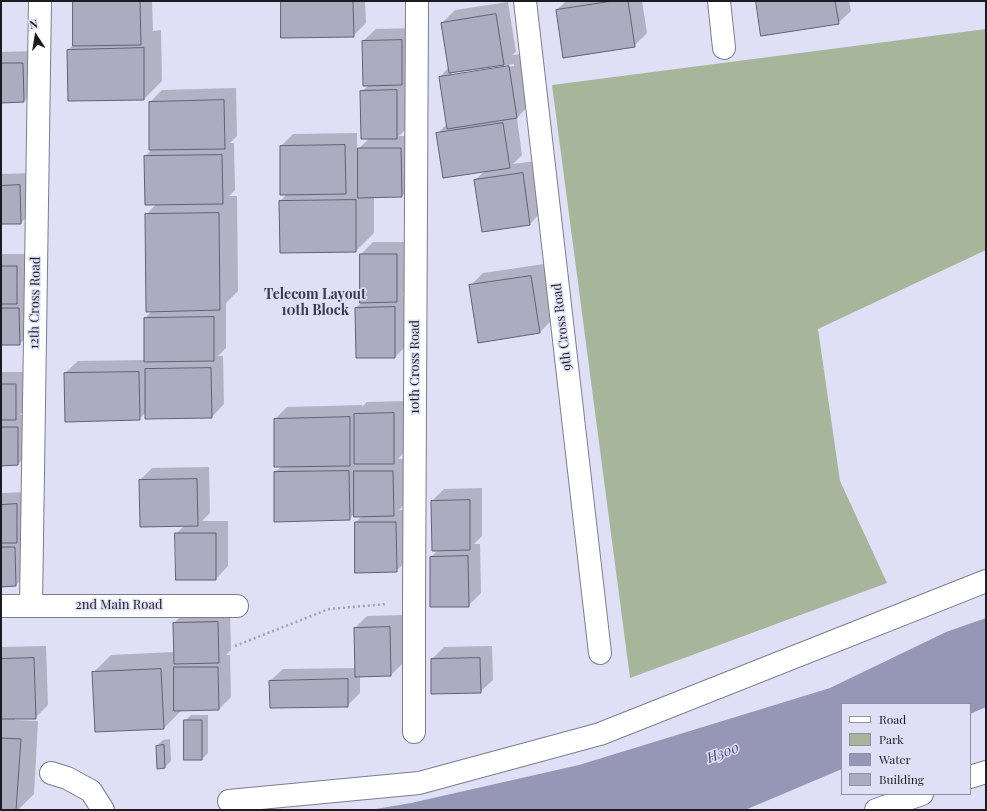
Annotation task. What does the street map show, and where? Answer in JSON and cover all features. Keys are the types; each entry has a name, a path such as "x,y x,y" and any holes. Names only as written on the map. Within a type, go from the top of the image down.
{"street":[{"name":"12th Cross Road","path":"31,605 40,1"},
{"name":"10th Cross Road","path":"414,732 418,1"},
{"name":"9th Cross Road","path":"525,1 600,653"},
{"path":"719,1 724,48"},
{"path":"229,801 418,783 600,734 986,581"},
{"name":"2nd Main Road","path":"1,606 236,606"},
{"path":"971,777 986,772"},
{"path":"51,773 67,778 91,791 103,810"},
{"path":"876,810 919,795"}],"path":[{"path":"235,646 328,609 414,602"}],"green space":[{"path":"986,29 986,250 818,329 840,481 887,583 630,678 552,85"}],"water":[{"name":"H300","path":"986,618 986,707 971,714 971,703 841,703 841,769 745,810 370,810 411,803 579,765 830,688 946,632"}],"building":[{"path":"73,1 140,1 141,45 73,46"},
{"path":"281,1 353,1 354,37 281,38"},
{"path":"613,1 628,1 635,47 563,58 556,10"},
{"path":"756,1 835,1 839,24 761,36"},
{"path":"496,14 504,65 449,73 441,23"},
{"path":"402,40 402,85 363,86 362,41"},
{"path":"144,48 144,100 68,101 67,50"},
{"path":"1,63 23,63 24,102 1,103"},
{"path":"509,66 517,118 447,129 439,77"},
{"path":"397,90 397,139 361,139 360,91"},
{"path":"224,100 225,149 149,150 149,102"},
{"path":"503,123 510,168 443,178 436,133"},
{"path":"345,145 346,194 280,195 280,146"},
{"path":"358,148 401,148 402,197 358,198"},
{"path":"222,155 223,204 145,205 144,156"},
{"path":"523,173 530,225 482,232 474,180"},
{"path":"20,185 21,224 1,224 1,186"},
{"path":"356,200 356,252 280,253 279,201"},
{"path":"219,213 220,310 146,312 145,214"},
{"path":"360,254 397,254 397,302 360,303"},
{"path":"1,266 17,266 17,304 1,304"},
{"path":"531,276 540,333 478,343 469,285"},
{"path":"395,307 395,358 356,358 355,308"},
{"path":"1,308 19,308 20,345 1,345"},
{"path":"214,317 214,361 144,362 144,318"},
{"path":"211,368 212,418 145,419 145,369"},
{"path":"139,372 140,420 65,422 64,373"},
{"path":"1,384 16,384 16,420 1,420"},
{"path":"394,413 394,464 354,464 354,414"},
{"path":"350,417 350,466 274,467 274,419"},
{"path":"1,427 18,427 18,465 1,466"},
{"path":"349,471 350,520 274,522 274,472"},
{"path":"354,471 393,471 394,516 354,517"},
{"path":"197,479 198,526 140,527 139,480"},
{"path":"470,500 470,550 432,551 431,501"},
{"path":"17,504 17,543 1,543 1,505"},
{"path":"355,522 396,522 397,572 355,573"},
{"path":"175,533 216,533 216,580 176,580"},
{"path":"1,547 15,547 16,586 1,587"},
{"path":"468,556 469,607 430,607 430,557"},
{"path":"218,622 219,663 174,664 173,623"},
{"path":"390,627 391,676 355,677 354,628"},
{"path":"34,658 36,719 1,719 1,659"},
{"path":"480,658 481,693 431,694 431,659"},
{"path":"174,667 218,667 219,710 174,711"},
{"path":"161,669 164,729 95,732 92,672"},
{"path":"348,679 348,707 270,708 269,681"},
{"path":"184,720 202,720 202,760 184,760"},
{"path":"1,738 21,739 16,810 1,810"},
{"path":"164,745 165,768 157,769 156,746"}],"district":[{"name":"Telecom Layout 10th Block","path":"315,304"}]}
